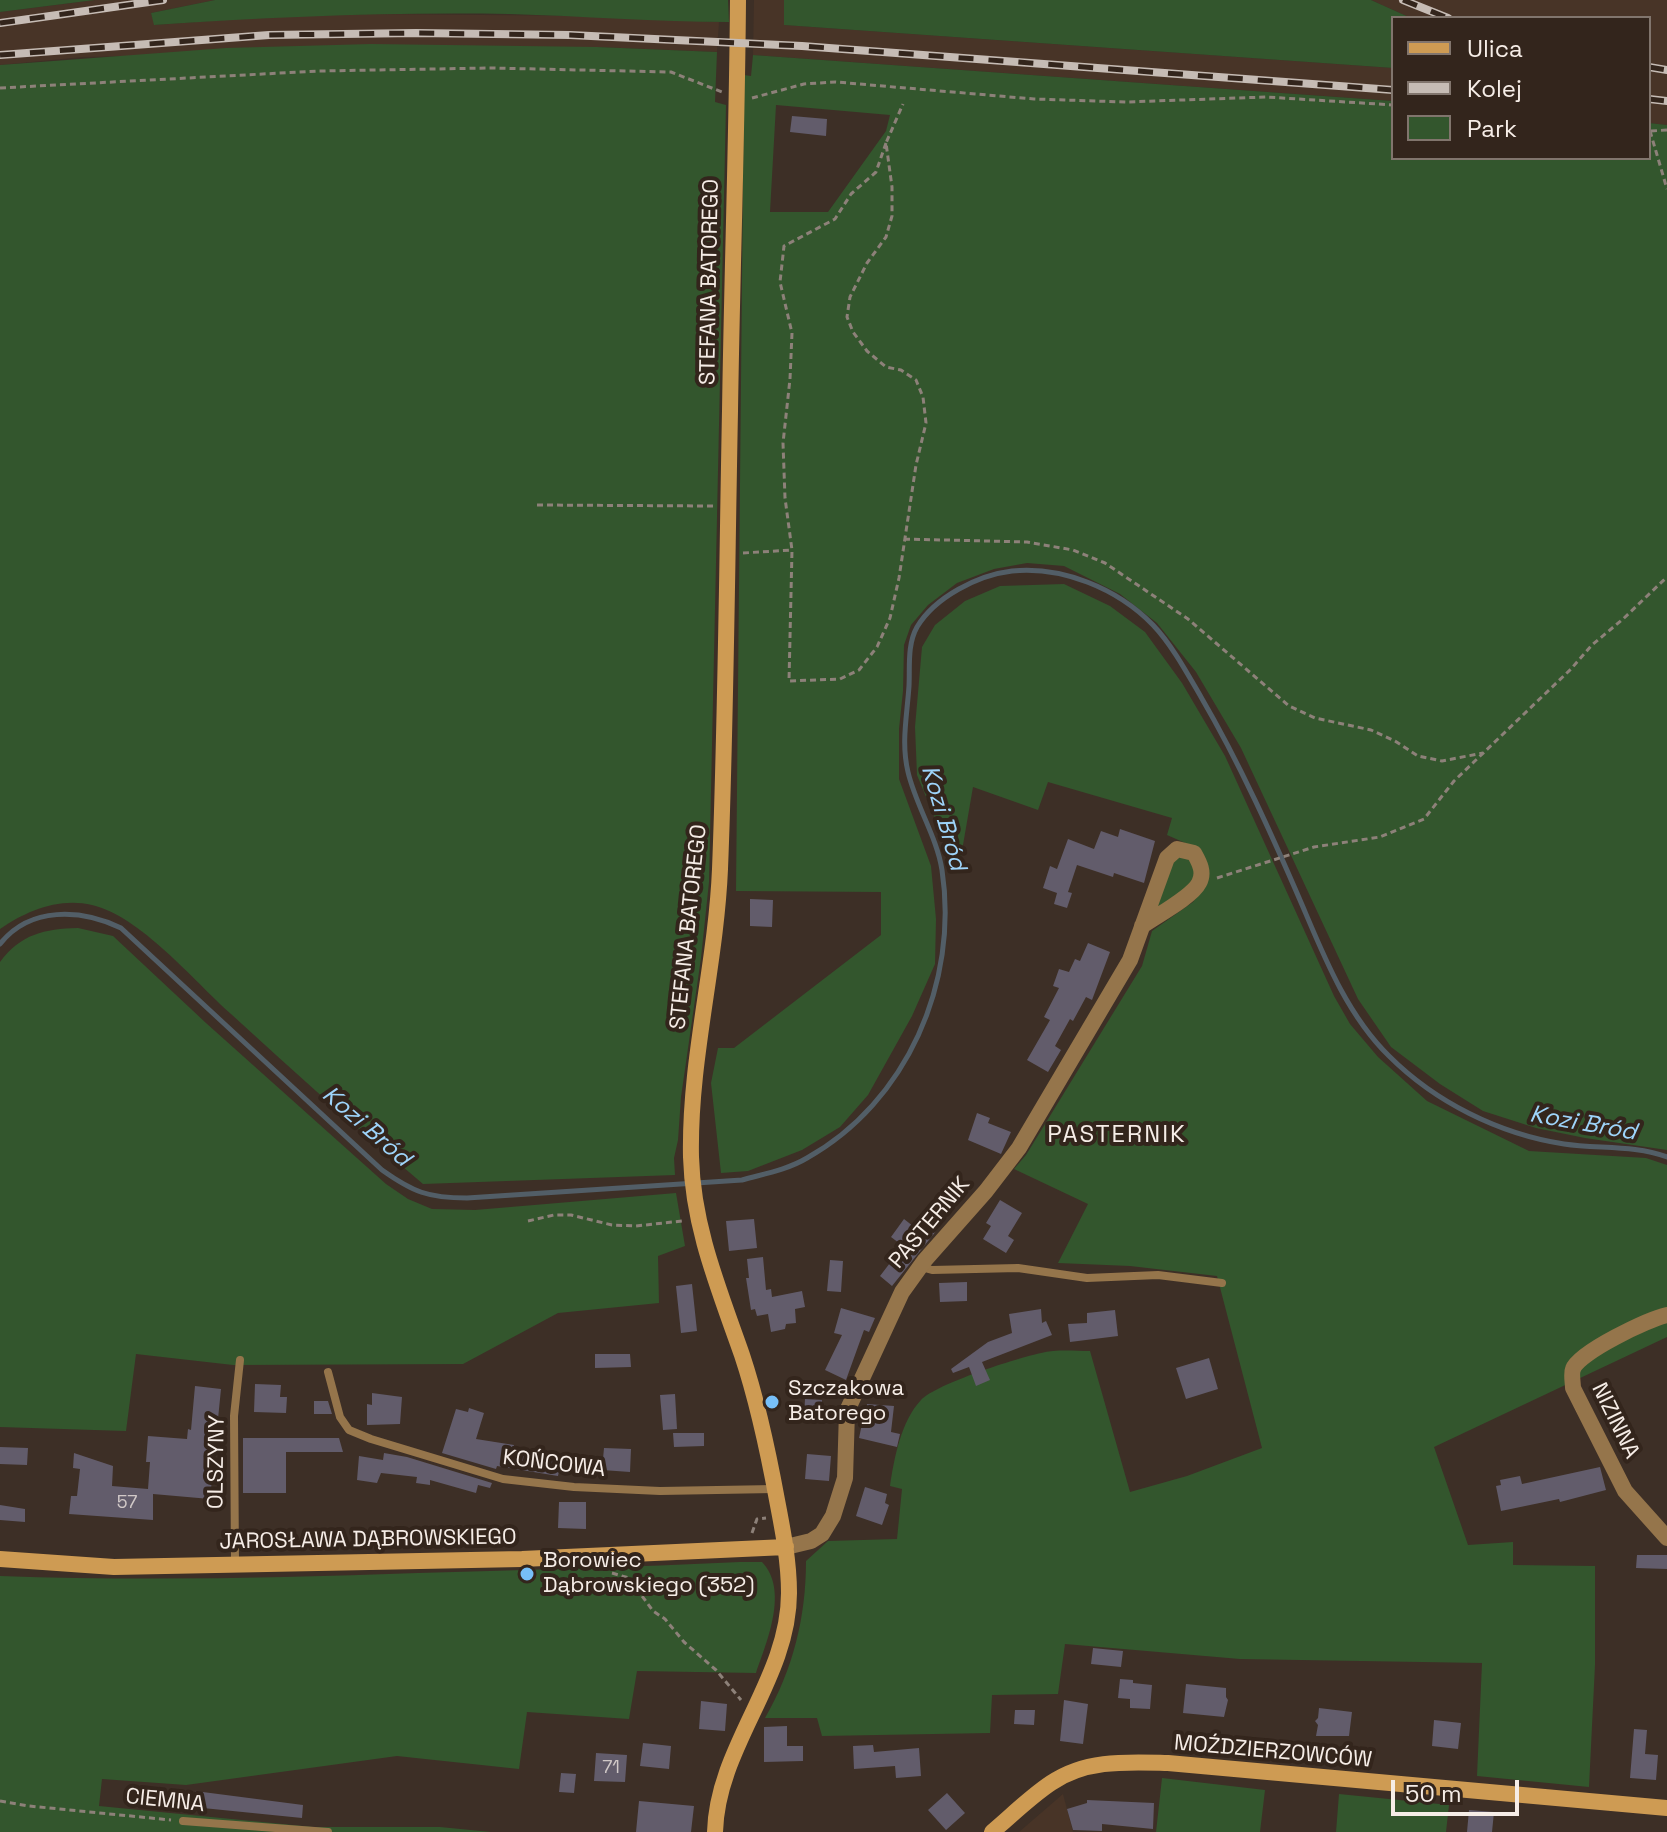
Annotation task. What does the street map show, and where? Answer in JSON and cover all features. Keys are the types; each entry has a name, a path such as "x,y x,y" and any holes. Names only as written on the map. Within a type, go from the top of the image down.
{"street":[{"name":"STEFANA BATOREGO","path":"715,1832 715,1819 730,1764 753,1718 778,1650 788,1612 786,1547 775,1489 754,1393 705,1252 696,1214 691,1162 694,1088 719,884 738,0"},
{"name":"PASTERNIK","path":"786,1547 811,1541 822,1534 833,1516 845,1478 847,1411 902,1292 1019,1148 1130,960 1167,858 1177,849 1194,853 1202,868 1200,883"},
{"path":"1142,926 1200,883"},
{"name":"NIZINNA","path":"1667,1315 1646,1320 1582,1356 1573,1369 1573,1388 1625,1491 1667,1538"},
{"name":"JAROSŁAWA DĄBROWSKIEGO","path":"0,1559 114,1567 594,1556 786,1547"},
{"name":"MOŹDZIERZOWCÓW","path":"992,1832 1050,1783 1090,1765 1115,1763 1168,1763 1667,1808"}],"lane":[{"path":"920,1267 932,1270 1018,1268 1087,1278 1158,1275 1222,1283"},
{"name":"OLSZYNY","path":"235,1564 234,1416 240,1360"},
{"name":"KOŃCOWA","path":"328,1372 340,1417 349,1430 503,1479 574,1487 660,1491 775,1489"},
{"name":"CIEMNA","path":"183,1821 328,1832"}],"path":[{"path":"0,88 319,71 490,68 671,72 736,99 762,96 804,84 836,82 1034,99 1126,102 1266,97 1391,105"},
{"path":"886,143 892,216 886,237 867,263 850,297 847,317 853,332 867,351 886,367 901,370 916,380 923,397 926,423 890,618 881,637 859,670 840,679 789,681 792,550 785,498 783,443 792,333 780,282 784,246 835,219 851,194 876,172 886,143 903,104"},
{"path":"1651,134 1667,189"},
{"path":"537,505 728,506"},
{"path":"904,539 1027,542 1073,550 1105,563 1188,619 1289,706 1315,718 1371,730 1418,756 1442,761 1483,753"},
{"path":"727,554 792,550"},
{"path":"1200,883 1314,847 1380,837 1424,819 1454,781 1592,645 1667,577"},
{"path":"528,1221 571,1215 612,1225 636,1226 696,1214"},
{"path":"594,1556 600,1570 629,1578 653,1611 716,1670 753,1718"},
{"name":"CIEMNA","path":"0,1801 183,1821"}],"shaded area":[{"path":"95,0 215,0 151,13 155,25 262,17 370,14 599,16 719,22 717,52 597,47 83,57 0,65 0,12"},
{"path":"754,0 784,0 785,25 1391,68 1391,101 753,55"},
{"path":"1371,0 1667,0 1667,125 1651,123 1651,16 1407,16"},
{"path":"1063,1794 1073,1832 1019,1832"}],"green space":[{"path":"0,0 95,0 0,12"},
{"path":"215,0 728,0 729,22 420,14 287,17 154,25 151,13"},
{"path":"784,0 1371,0 1407,16 1391,16 1391,68 784,25"},
{"path":"371,44 717,52 715,102 726,105 709,882 681,1097 675,1175 423,1184 278,1057 166,951 129,922 92,905 67,903 32,911 0,929 0,65 226,48"},
{"path":"753,55 1391,101 1391,160 1651,160 1651,123 1667,125 1667,1150 1536,1128 1483,1111 1391,1047 1358,999 1241,748 1196,672 1157,623 1120,594 1064,566 1027,563 994,569 957,583 928,605 911,625 904,645 899,779 931,866 936,919 935,964 912,1016 868,1095 840,1127 802,1150 748,1171 721,1173 711,1083 718,1048 734,1048 881,935 881,892 736,891 744,75 751,76","holes":["776,105 890,115 886,131 828,212 770,212"]},
{"path":"1064,584 1110,606 1145,632 1182,683 1225,756 1334,996 1350,1024 1378,1057 1427,1101 1529,1151 1646,1158 1667,1165 1667,1337 1434,1447 1468,1545 1513,1542 1513,1565 1595,1566 1595,1665 1589,1787 1477,1776 1482,1663 1240,1659 1065,1644 1058,1694 992,1695 990,1733 822,1736 817,1718 765,1718 783,1681 796,1642 804,1602 806,1561 828,1541 897,1539 902,1489 890,1486 896,1452 908,1418 929,1394 978,1372 1030,1356 1053,1351 1090,1351 1130,1492 1187,1476 1262,1448 1217,1276 1130,1266 1058,1263 1088,1204 1014,1169 1026,1155 1142,966 1152,931 1193,902 1206,885 1199,849 1167,835 1172,818 1048,782 1038,810 973,787 958,874 917,775 915,727 922,647 935,625 965,601 1000,586"},
{"path":"1178,857 1187,857 1197,870 1191,886 1156,909 1173,862"},
{"path":"78,928 113,936 386,1184 408,1199 432,1209 475,1210 676,1193 685,1246 658,1256 659,1303 558,1313 463,1364 233,1365 136,1354 126,1431 0,1427 0,962 16,945 34,935"},
{"path":"762,1562 770,1573 774,1587 773,1616 756,1673 637,1671 629,1719 527,1712 519,1769 397,1756 186,1785 102,1779 99,1806 313,1827 440,1827 491,1832 0,1832 0,1576 262,1577"},
{"path":"1162,1778 1265,1790 1260,1832 1156,1832"},
{"path":"1339,1794 1449,1805 1446,1832 1336,1832"}],"building":[{"path":"792,116 827,119 826,136 790,132"},
{"path":"1120,829 1155,841 1144,883 1077,865 1068,892 1072,893 1067,908 1054,904 1057,893 1043,888 1050,866 1057,869 1068,839 1094,849 1101,831 1118,837"},
{"path":"750,899 773,900 772,927 750,926"},
{"path":"1088,943 1110,952 1092,1000 1086,997 1073,1021 1070,1019 1055,1046 1061,1050 1048,1072 1027,1060 1050,1020 1044,1017 1059,988 1053,986 1059,969 1069,972 1075,959 1080,961"},
{"path":"977,1113 990,1118 988,1123 1011,1132 1001,1154 968,1140"},
{"path":"947,1199 954,1206 892,1286 880,1276 903,1246 891,1237 904,1219 918,1230"},
{"path":"1000,1200 1022,1213 1008,1236 1014,1240 1006,1253 983,1239 991,1226 986,1223"},
{"path":"754,1219 757,1248 729,1251 726,1221"},
{"path":"763,1257 766,1290 771,1289 772,1297 802,1291 805,1307 795,1309 796,1323 786,1324 785,1329 771,1332 768,1314 757,1316 755,1309 751,1310 746,1278 749,1278 747,1259"},
{"path":"830,1260 843,1261 841,1292 827,1291"},
{"path":"967,1282 967,1301 940,1302 939,1283"},
{"path":"692,1284 697,1331 681,1333 676,1286"},
{"path":"841,1308 875,1318 869,1332 864,1330 846,1380 825,1370 842,1335 834,1333"},
{"path":"1041,1309 1042,1323 1046,1321 1052,1335 982,1362 990,1380 976,1386 969,1367 953,1373 951,1369 988,1342 1012,1333 1009,1314"},
{"path":"1115,1310 1118,1336 1070,1342 1068,1324 1087,1323 1087,1313"},
{"path":"595,1354 630,1354 631,1367 595,1368"},
{"path":"1209,1358 1218,1389 1186,1399 1176,1368"},
{"path":"255,1384 281,1385 280,1397 287,1397 286,1413 254,1412"},
{"path":"195,1386 221,1389 210,1499 153,1494 153,1520 69,1514 71,1496 77,1496 80,1469 73,1468 74,1453 113,1466 112,1486 148,1489 148,1436 187,1439 188,1429 191,1430"},
{"path":"372,1393 402,1397 400,1424 367,1425 367,1404 372,1405"},
{"path":"675,1394 677,1429 663,1430 660,1395"},
{"path":"805,1399 822,1400 821,1420 804,1418"},
{"path":"314,1401 328,1401 332,1414 314,1414"},
{"path":"867,1404 894,1406 891,1432 900,1434 897,1447 859,1438"},
{"path":"469,1408 484,1413 476,1439 562,1456 558,1476 497,1466 496,1469 442,1453 456,1409 468,1412"},
{"path":"673,1433 704,1433 704,1446 674,1447"},
{"path":"243,1438 339,1438 343,1452 286,1452 286,1493 243,1493"},
{"path":"0,1447 28,1448 27,1465 0,1464"},
{"path":"604,1448 631,1449 630,1472 602,1470"},
{"path":"384,1453 492,1483 490,1488 478,1485 476,1493 430,1480 430,1485 416,1483 417,1477 381,1473 377,1483 357,1480 359,1456 383,1460"},
{"path":"807,1454 831,1456 829,1481 805,1479"},
{"path":"1600,1467 1606,1490 1560,1502 1559,1499 1501,1511 1496,1486 1501,1485 1500,1480 1520,1476 1522,1484"},
{"path":"865,1487 887,1494 885,1503 889,1505 882,1525 856,1516"},
{"path":"559,1502 586,1502 586,1529 558,1528"},
{"path":"0,1505 25,1509 25,1522 0,1520"},
{"path":"1637,1555 1667,1555 1667,1569 1636,1568"},
{"path":"1093,1648 1123,1651 1121,1667 1091,1664"},
{"path":"1120,1679 1152,1685 1150,1709 1130,1708 1130,1699 1118,1698"},
{"path":"1186,1684 1226,1688 1228,1700 1224,1717 1183,1713"},
{"path":"1064,1700 1088,1704 1083,1744 1060,1741"},
{"path":"701,1701 727,1704 725,1731 699,1729"},
{"path":"1319,1708 1352,1712 1349,1736 1316,1736 1318,1725 1315,1721"},
{"path":"1015,1710 1035,1710 1034,1725 1014,1724"},
{"path":"1434,1720 1461,1723 1458,1749 1432,1746"},
{"path":"787,1726 787,1746 803,1746 803,1761 764,1762 764,1727"},
{"path":"1634,1729 1647,1730 1645,1754 1658,1755 1656,1780 1630,1778"},
{"path":"643,1743 671,1746 669,1769 640,1766"},
{"path":"873,1745 874,1752 919,1748 921,1776 896,1778 895,1766 854,1769 853,1746"},
{"path":"596,1753 627,1755 625,1782 594,1781"},
{"path":"561,1773 576,1774 574,1793 559,1792"},
{"path":"195,1791 303,1805 302,1818 193,1807"},
{"path":"947,1793 965,1813 946,1830 928,1810"},
{"path":"1087,1800 1154,1803 1153,1829 1102,1824 1102,1831 1073,1830 1067,1809 1087,1803"},
{"path":"639,1801 694,1806 691,1832 636,1832"},
{"path":"1469,1810 1494,1812 1492,1832 1467,1832"}],"waterway":[{"name":"Kozi Bród","path":"0,944 12,932 41,917 89,917 121,928 382,1170 422,1192 467,1198 742,1180 783,1169 807,1158 842,1134 873,1105 898,1072 918,1035 933,996 942,954 945,912 942,870 912,785 905,740 910,656 917,627 946,597 985,577 1012,571 1050,572 1088,582 1123,600 1153,625 1173,650 1242,774 1339,986 1361,1023 1389,1056 1427,1088 1492,1124 1564,1144 1629,1149 1667,1157"}],"railway":[{"path":"0,23 163,0"},
{"path":"1403,0 1443,16"},
{"path":"0,55 269,35 570,35 802,46 1391,90"},
{"path":"1651,67 1667,70"},
{"path":"1651,99 1667,101"}],"place":[{"name":"Szczakowa Batorego","path":"772,1402"},
{"name":"Borowiec Dąbrowskiego (352)","path":"527,1574"}],"district":[{"name":"PASTERNIK","path":"1117,1135"}]}
